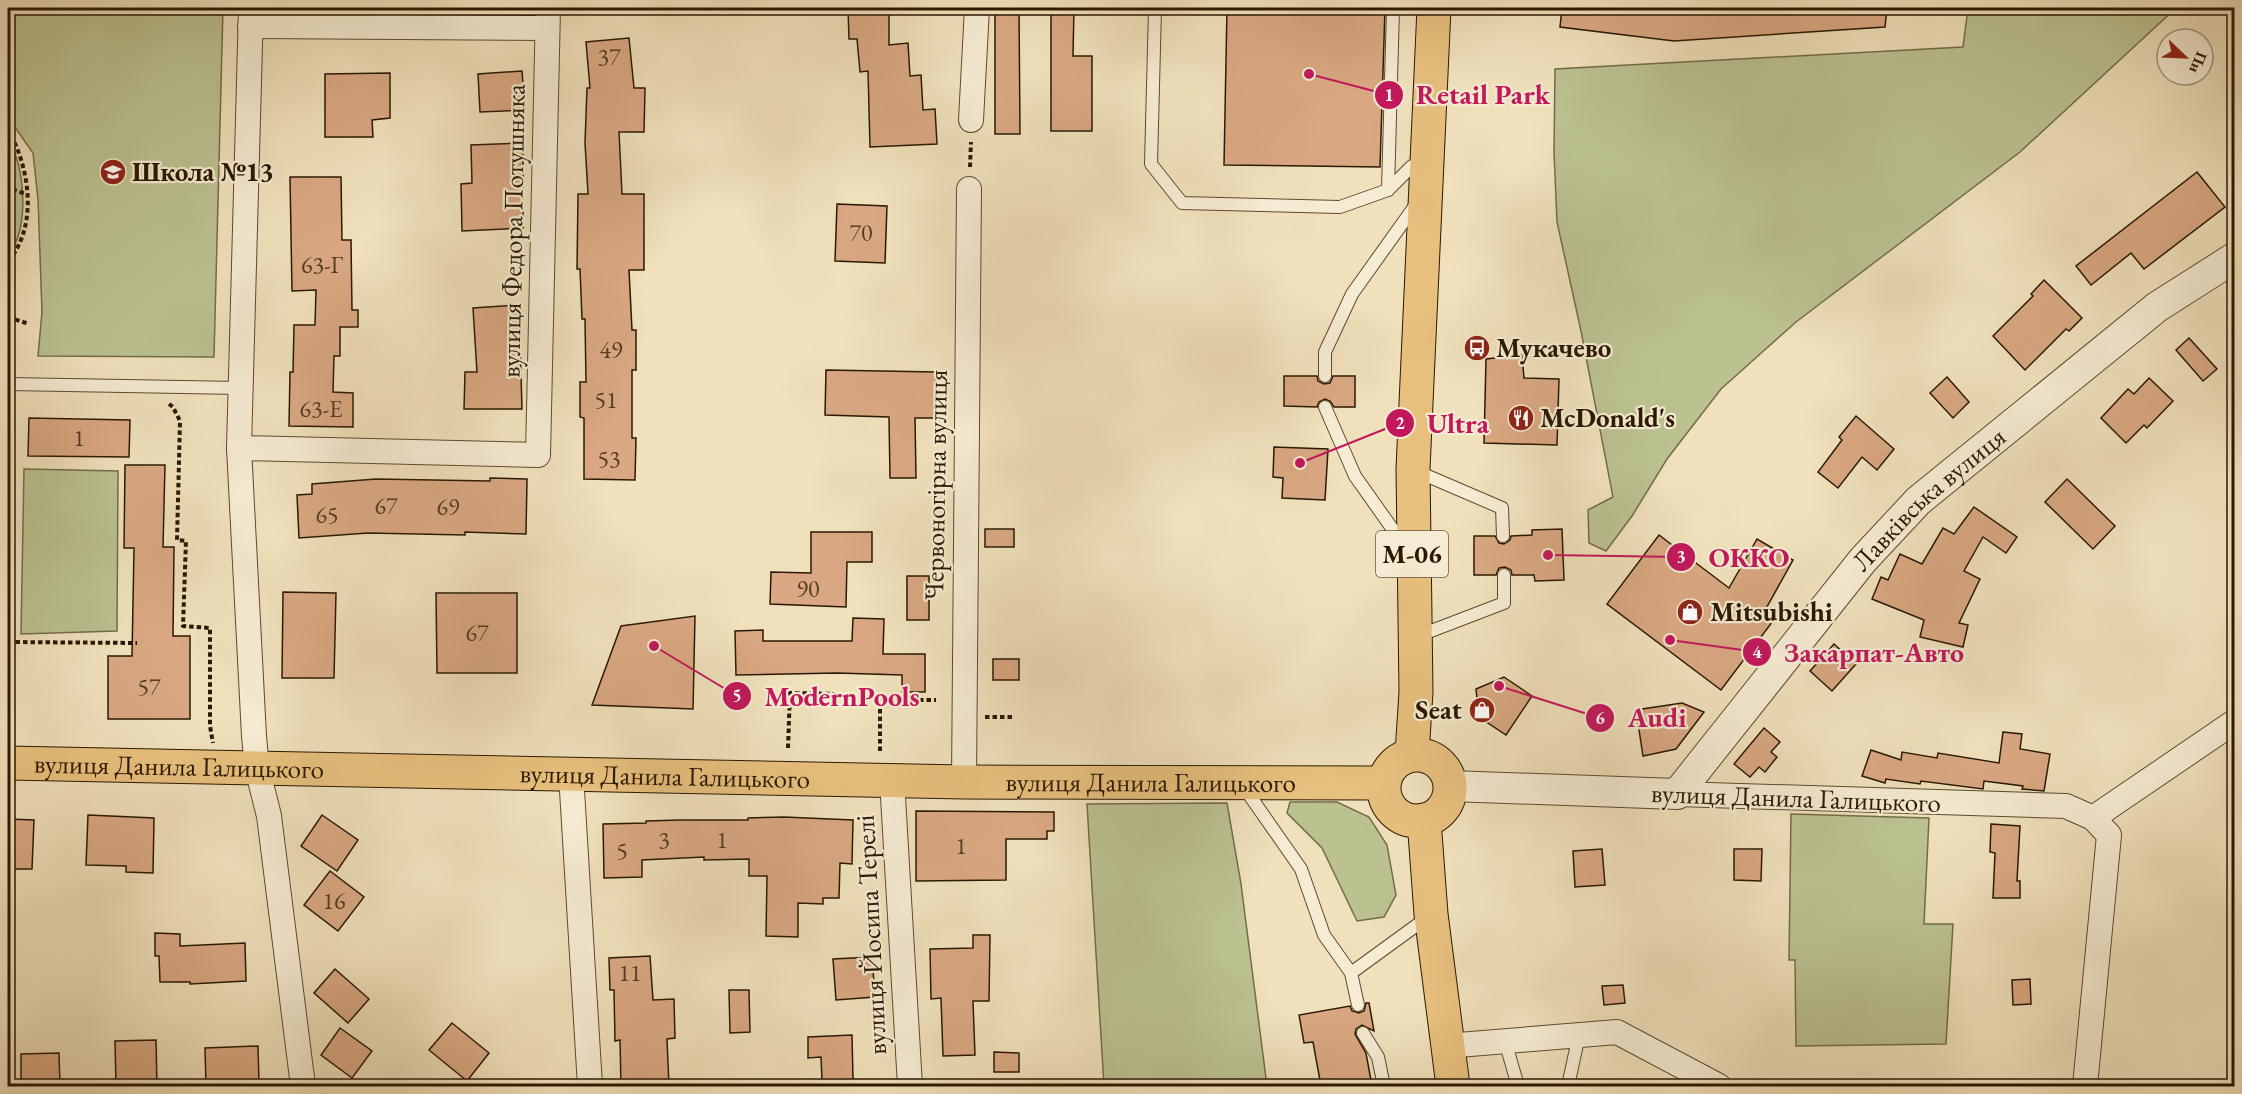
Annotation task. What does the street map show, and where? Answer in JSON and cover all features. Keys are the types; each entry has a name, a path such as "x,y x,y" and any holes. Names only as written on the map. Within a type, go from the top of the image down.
{"main road":[{"name":"М-06","path":"1412,754 1416,692 1412,557 1413,469 1434,8"},
{"path":"1412,754 1426,755 1438,761 1447,772 1451,786 1448,801 1438,814 1424,820 1412,821 1399,816 1384,796 1384,783 1389,770 1399,759 1412,754"},
{"name":"вулиця Данила Галицького","path":"8,763 571,774 886,766 964,782 1384,783"},
{"path":"1424,820 1431,914 1446,1046 1453,1086"}],"street":[{"path":"971,120 977,8"},
{"path":"303,1086 269,816 257,768 239,448 251,17 547,18"},
{"name":"вулиця Федора Потушняка","path":"239,448 538,455 547,18"},
{"name":"Червоногірна вулиця","path":"964,782 969,189"},
{"name":"Лавківська вулиця","path":"1677,794 1863,560 1918,501 2157,307 2235,258"},
{"path":"2085,1086 2109,835 2093,818 2235,722"},
{"name":"вулиця Йосипа Терелі","path":"886,766 910,1086"},
{"path":"571,774 590,1086"},
{"name":"вулиця Данила Галицького","path":"1451,786 2066,806 2093,818"},
{"path":"1446,1046 1617,1032 1719,1086"}],"lane":[{"path":"1155,8 1152,164 1182,203 1340,207 1388,190 1412,166 1425,180 1352,294 1325,352 1325,376"},
{"path":"1388,190 1393,8"},
{"path":"8,384 240,388"},
{"path":"1325,407 1356,476 1412,557"},
{"path":"1413,469 1502,507 1503,536"},
{"path":"1414,638 1504,603 1504,575"},
{"path":"1240,783 1301,869 1324,935 1351,973 1358,1005"},
{"path":"1351,973 1431,914"},
{"path":"1363,1033 1378,1057 1384,1086"},
{"path":"1568,1086 1579,1035"},
{"path":"1505,1041 1518,1086"}],"path":[{"path":"969,189 971,120"},
{"path":"8,129 16,144 26,181 27,217 21,245 11,258"},
{"path":"8,183 14,190 26,194"},
{"path":"8,302 14,318"},
{"path":"8,317 29,324"},
{"path":"164,401 173,407 180,421 177,540 186,542 183,626 210,628 210,726 213,736"},
{"path":"8,642 137,643"},
{"path":"788,748 790,693 836,694"},
{"path":"886,766 880,700 936,700"},
{"path":"985,726 985,716 1013,717"}],"green space":[{"name":"Школа №13","path":"12,8 223,8 214,357 38,356 42,312 38,199 33,153 8,117"},
{"path":"1968,8 2176,8 2020,152 1796,322 1721,389 1667,459 1632,516 1606,551 1589,543 1588,510 1613,497 1557,222 1554,152 1555,69 1963,47"},
{"path":"8,138 18,165 23,197 20,228 9,254 8,254"},
{"path":"24,469 118,471 117,631 21,634"},
{"path":"1290,802 1337,802 1369,817 1387,845 1396,895 1384,917 1357,921 1322,848 1287,813"},
{"path":"1227,803 1241,884 1267,1086 1104,1086 1087,804"},
{"path":"1791,814 1929,818 1924,924 1953,924 1946,1044 1796,1046 1795,960 1789,960"}],"building":[{"path":"848,8 889,8 889,45 908,43 910,76 921,75 923,110 935,109 937,144 870,147 868,71 860,72 857,39 849,39"},
{"path":"995,8 1019,8 1020,134 995,134"},
{"path":"1051,8 1074,8 1073,56 1092,56 1092,131 1051,131"},
{"path":"1227,8 1385,8 1380,167 1224,165"},
{"path":"1562,8 1887,8 1885,27 1674,41 1560,27"},
{"path":"629,38 634,88 645,88 644,132 619,132 622,194 644,194 644,270 629,270 632,330 636,330 636,370 632,370 632,438 636,438 635,480 584,479 584,418 580,417 580,382 586,382 585,319 582,319 580,269 577,269 578,194 588,194 585,143 587,88 590,88 586,42"},
{"path":"522,71 525,110 480,112 478,74"},
{"path":"390,73 390,118 372,120 373,137 325,137 325,74"},
{"path":"523,143 523,228 462,231 461,184 472,183 471,145"},
{"path":"2197,172 2225,207 2144,269 2131,253 2091,285 2076,266"},
{"path":"290,177 341,177 342,240 351,240 352,310 358,310 358,327 340,327 340,356 334,356 333,392 353,393 353,427 289,426 294,325 315,325 316,290 292,291"},
{"path":"837,204 887,206 885,263 835,261"},
{"path":"2044,280 2082,318 2069,331 2066,329 2025,370 1993,336 2033,296 2031,294"},
{"path":"519,305 522,409 464,409 465,372 477,372 473,308"},
{"path":"2189,338 2217,369 2203,381 2176,350"},
{"name":"McDonald's","path":"1522,355 1524,378 1559,379 1557,445 1484,443 1486,359"},
{"path":"826,370 936,372 934,418 915,418 916,478 890,478 889,417 825,415"},
{"path":"1284,376 1317,376 1318,381 1324,384 1330,383 1333,376 1355,376 1355,407 1334,407 1330,401 1325,399 1319,402 1317,407 1284,406"},
{"path":"1947,377 1969,402 1953,418 1930,393"},
{"path":"2149,378 2173,401 2147,428 2144,425 2126,443 2101,418 2128,389 2134,394"},
{"path":"1856,416 1894,449 1877,470 1862,457 1838,488 1818,472 1842,440 1839,437"},
{"path":"29,418 130,420 129,457 28,456"},
{"path":"1274,447 1328,449 1325,500 1282,498 1283,478 1273,477"},
{"path":"125,465 165,465 163,547 174,547 173,636 190,636 190,719 108,719 108,656 132,656 134,548 124,548"},
{"path":"490,478 527,479 526,534 368,533 299,538 297,495 312,494 312,484 376,479 490,481"},
{"path":"2067,479 2115,526 2093,549 2045,502"},
{"path":"1974,507 2017,537 2006,553 1983,537 1964,571 1980,579 1959,623 1968,625 1963,647 1920,637 1924,620 1872,599 1881,577 1888,580 1900,554 1922,564 1943,528 1954,534"},
{"path":"985,529 1014,529 1014,547 985,547"},
{"path":"1562,529 1564,580 1535,581 1534,575 1512,575 1511,570 1505,567 1499,568 1496,575 1474,575 1474,536 1495,536 1499,543 1504,544 1510,540 1511,536 1532,535 1532,530"},
{"path":"811,532 872,532 872,562 847,562 846,607 770,604 771,572 811,573"},
{"path":"1659,535 1729,588 1757,539 1793,560 1763,614 1773,621 1721,690 1607,604"},
{"path":"907,576 929,576 929,620 907,620"},
{"path":"283,592 336,593 334,678 282,678"},
{"path":"436,593 517,593 517,673 437,673"},
{"path":"695,616 693,709 592,705 621,626"},
{"path":"853,618 884,619 883,654 925,654 925,692 902,692 902,675 837,673 736,675 735,631 763,630 763,641 852,641"},
{"path":"1834,644 1856,664 1832,691 1810,671"},
{"path":"993,659 1019,659 1019,680 993,680"},
{"path":"1504,677 1532,696 1506,735 1479,717 1476,689"},
{"path":"1682,703 1704,712 1676,749 1643,756 1636,710"},
{"path":"1764,728 1780,742 1771,752 1777,757 1765,772 1759,767 1750,777 1734,764"},
{"path":"2003,732 2022,734 2020,749 2050,754 2044,791 1984,781 1983,789 1921,781 1920,784 1886,779 1885,783 1862,776 1871,750 1901,760 1902,752 1937,758 1938,753 1999,763"},
{"path":"916,811 1054,812 1054,831 1047,831 1047,839 1006,839 1006,880 916,881"},
{"path":"88,815 154,818 153,873 126,872 126,866 86,865"},
{"path":"322,815 358,840 337,871 301,846"},
{"path":"784,817 853,820 852,864 840,863 839,898 823,898 823,904 798,903 798,937 766,936 767,876 749,876 749,859 704,860 704,857 642,860 642,877 604,878 603,824"},
{"path":"8,819 34,820 32,869 8,869"},
{"path":"1991,824 2020,826 2017,881 2020,881 2020,898 1993,898 1995,853 1990,852"},
{"path":"1602,849 1605,885 1575,887 1573,851"},
{"path":"1734,849 1762,849 1761,881 1734,880"},
{"path":"330,871 364,897 338,931 304,905"},
{"path":"155,933 180,934 180,946 245,943 246,981 190,984 190,982 160,982 159,956 155,956"},
{"path":"973,935 990,935 989,1001 973,1001 975,1055 943,1056 941,998 931,999 930,949 973,948"},
{"path":"650,956 653,1000 674,999 675,1038 667,1039 669,1086 621,1086 620,1040 615,1041 614,990 610,990 609,958"},
{"path":"872,957 875,997 836,1000 833,959"},
{"path":"335,969 369,999 348,1023 314,993"},
{"path":"2030,979 2031,1004 2013,1005 2012,980"},
{"path":"1623,985 1625,1003 1604,1005 1602,986"},
{"path":"729,990 749,990 750,1032 730,1033"},
{"path":"1366,1003 1369,1003 1374,1031 1362,1025 1356,1029 1355,1034 1366,1053 1372,1086 1321,1086 1313,1042 1304,1043 1299,1015 1350,1006 1352,1011 1359,1013 1364,1011"},
{"path":"452,1023 489,1053 467,1081 429,1050"},
{"path":"340,1028 372,1051 352,1078 321,1055"},
{"path":"852,1035 853,1080 822,1081 821,1057 808,1058 808,1037"},
{"path":"156,1040 157,1086 116,1086 115,1041"},
{"path":"258,1046 259,1084 206,1086 205,1048"},
{"path":"994,1052 1019,1053 1019,1072 994,1072"},
{"path":"59,1053 60,1086 21,1086 21,1054"}],"place":[{"name":"Retail Park","path":"1309,74"},
{"name":"Школа №13","path":"113,172"},
{"name":"Мукачево","path":"1477,348"},
{"name":"McDonald's","path":"1521,418"},
{"name":"Ultra","path":"1300,463"},
{"name":"ОККО","path":"1548,555"},
{"name":"Mitsubishi","path":"1690,612"},
{"name":"Закарпат-Авто","path":"1670,640"},
{"name":"ModernPools","path":"654,646"},
{"name":"Audi","path":"1499,686"},
{"name":"Seat","path":"1482,710"}]}
